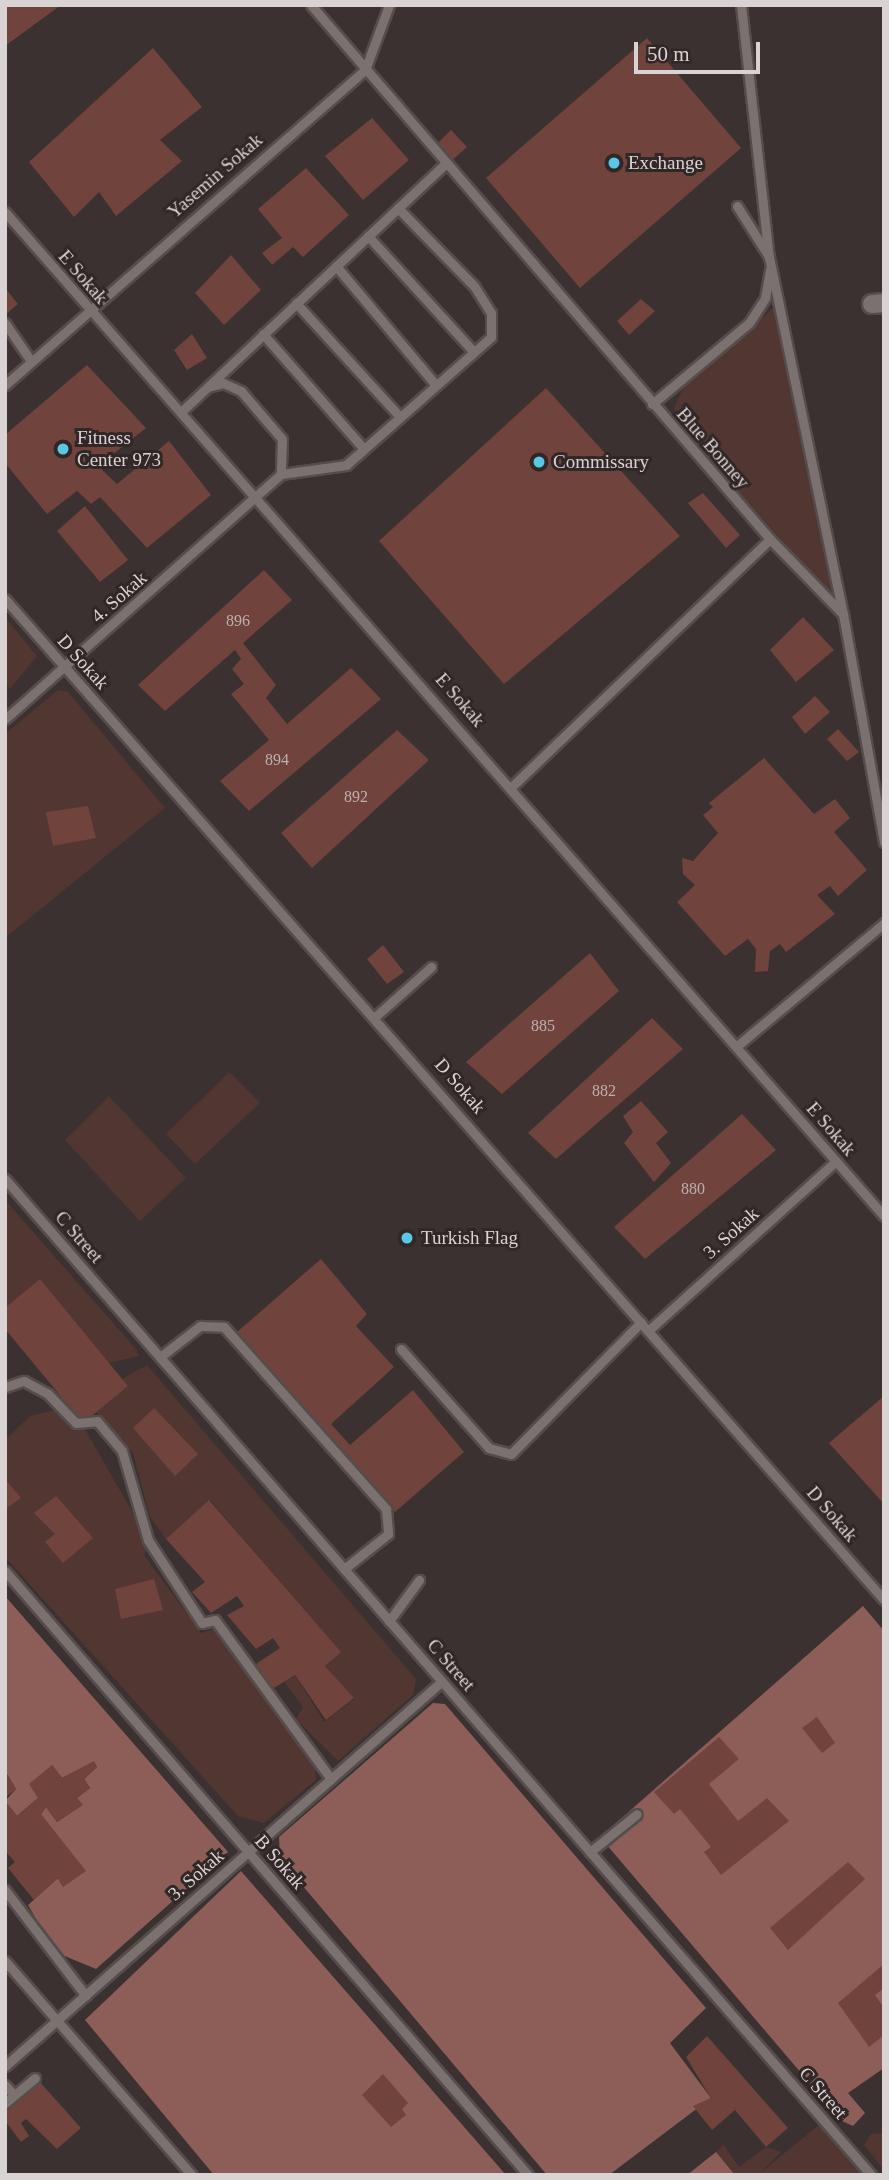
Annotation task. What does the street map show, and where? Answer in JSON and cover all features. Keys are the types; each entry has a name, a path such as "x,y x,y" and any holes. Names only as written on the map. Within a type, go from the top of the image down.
{"lane":[{"name":"Blue Bonney","path":"310,5 770,539 844,614"},
{"path":"365,70 389,5"},
{"path":"741,5 769,257 844,614 884,842"},
{"name":"Yasemin Sokak","path":"5,385 87,309 365,70"},
{"path":"182,411 445,164"},
{"path":"652,404 749,323 765,298 769,257 737,206"},
{"path":"206,387 223,383 242,391 282,439 281,474 331,472 364,449 491,337 491,313 474,286 398,208"},
{"name":"E Sokak","path":"5,212 87,309 182,411 257,501 512,786 884,1216"},
{"path":"368,236 474,352"},
{"path":"335,266 436,385"},
{"path":"296,303 400,417"},
{"path":"5,323 31,361"},
{"path":"262,334 364,449"},
{"name":"4. Sokak","path":"5,719 257,501 281,474"},
{"path":"512,786 770,539"},
{"name":"D Sokak","path":"5,599 63,668 376,1016 884,1600"},
{"path":"737,1046 884,923"},
{"path":"376,1016 431,967"},
{"name":"3. Sokak","path":"649,1330 836,1161"},
{"name":"C Street","path":"5,1179 871,2175"},
{"path":"401,1349 489,1448 511,1454 642,1322"},
{"path":"160,1357 200,1326 224,1327 386,1509 388,1534 344,1569"},
{"path":"5,1387 24,1381 48,1394 76,1423 97,1420 122,1451 148,1540 194,1611 202,1623 215,1620 331,1779"},
{"name":"B Sokak","path":"5,1572 528,2175"},
{"path":"389,1620 419,1580"},
{"name":"3. Sokak","path":"5,2066 442,1681"},
{"path":"590,1852 637,1814"},
{"path":"5,1890 86,1996"},
{"path":"5,1961 192,2175"},
{"path":"5,2103 35,2078"},
{"path":"5,2085 14,2095"}],"shaded area":[{"path":"774,307 838,603 679,425 674,408 683,388"},
{"path":"5,617 37,656 10,689 5,683"},
{"path":"58,690 68,692 165,808 5,938 5,734"},
{"path":"229,1072 260,1103 195,1164 166,1134"},
{"path":"109,1096 186,1178 140,1221 65,1140"},
{"path":"5,1200 136,1349 139,1356 109,1363 5,1308"},
{"path":"147,1365 416,1679 413,1695 338,1761 296,1719 303,1707 284,1682 295,1675 324,1722 354,1699 325,1666 340,1652 210,1500 166,1539 150,1517 133,1453 96,1412 122,1379"},
{"path":"56,1410 83,1426 151,1544 144,1555 201,1633 215,1629 315,1763 316,1780 264,1823 238,1816 5,1557 5,1440 30,1416"},
{"path":"5,1596 228,1852 96,1969 55,1952 28,1905 58,1878 63,1887 41,1814 46,1807 57,1822 82,1805 77,1798 90,1788 84,1779 97,1767 94,1762 62,1778 52,1765 38,1798 17,1816 5,1801 16,1789 5,1771"},
{"path":"863,1606 884,1631 884,2068 848,2093 865,2113 853,2126 842,2121 600,1837"},
{"path":"433,1703 445,1704 706,2008 670,2043 711,2098 609,2175 547,2175 280,1859 279,1837"},
{"path":"241,1871 506,2175 214,2175 85,2020"},
{"path":"820,2124 864,2175 735,2175 716,2152 723,2144 739,2167 766,2147 781,2152 759,2174"},
{"path":"884,2133 884,2170 864,2145 871,2134"},
{"path":"716,2152 735,2175 687,2175"}],"building":[{"path":"5,5 61,5 5,46"},
{"name":"Exchange","path":"647,38 741,148 580,288 486,178"},
{"path":"153,48 202,107 160,140 182,161 116,216 99,192 74,217 29,162"},
{"path":"372,118 409,160 363,200 325,156"},
{"path":"451,130 467,147 450,162 437,144"},
{"path":"306,168 349,215 303,257 293,247 272,265 262,253 282,238 258,209"},
{"path":"231,255 261,290 224,325 195,293"},
{"path":"5,288 18,304 5,315"},
{"path":"641,299 655,311 629,335 617,321"},
{"path":"192,334 207,358 187,370 174,350"},
{"name":"Fitness Center 973","path":"87,365 146,428 98,466 117,484 169,441 211,495 147,548 100,497 91,504 77,491 47,514 5,463 5,435"},
{"name":"Commissary","path":"546,388 680,536 504,684 379,541"},
{"path":"703,493 740,535 726,548 688,503"},
{"path":"85,506 128,560 100,582 57,531"},
{"path":"264,570 292,600 243,643 276,685 266,698 287,724 351,668 381,699 249,811 220,781 269,740 231,694 244,684 232,669 241,659 235,650 165,711 138,685"},
{"path":"803,617 834,650 796,682 770,650"},
{"path":"815,696 830,712 805,734 792,717"},
{"path":"838,729 859,752 847,761 827,739"},
{"path":"397,730 429,760 312,868 281,833"},
{"path":"764,758 814,814 835,799 850,818 834,832 867,870 838,896 830,886 817,895 835,914 786,952 780,944 770,951 768,971 755,972 756,949 748,939 725,956 677,902 695,885 683,874 682,858 693,861 718,833 703,815 713,807 709,803"},
{"path":"88,806 96,838 53,846 46,812"},
{"path":"383,945 404,972 387,984 367,959"},
{"path":"590,953 619,991 502,1094 466,1062"},
{"path":"652,1018 683,1049 556,1159 528,1133"},
{"path":"641,1101 668,1132 656,1143 671,1163 654,1182 624,1143 633,1132 623,1116"},
{"path":"742,1114 776,1150 645,1259 614,1227"},
{"path":"321,1259 367,1314 356,1326 394,1367 331,1424 350,1445 413,1390 464,1452 395,1512 237,1332"},
{"path":"40,1279 128,1386 83,1423 5,1329 5,1308"},
{"path":"884,1396 884,1504 829,1443"},
{"path":"154,1408 198,1454 175,1476 133,1428"},
{"path":"5,1479 21,1498 5,1509"},
{"path":"56,1496 93,1538 63,1563 45,1542 55,1534 34,1513"},
{"path":"209,1500 341,1652 325,1666 354,1698 326,1720 295,1675 274,1688 253,1666 280,1648 273,1638 256,1649 227,1615 244,1606 237,1596 211,1613 192,1592 205,1582 166,1539"},
{"path":"154,1579 163,1610 121,1619 115,1589"},
{"path":"817,1717 835,1743 822,1753 802,1728"},
{"path":"719,1737 739,1759 709,1784 738,1821 767,1798 789,1821 721,1875 704,1852 711,1847 680,1809 674,1814 654,1792"},
{"path":"94,1761 97,1767 84,1779 90,1788 77,1798 83,1805 57,1822 46,1807 41,1814 86,1871 63,1887 58,1878 34,1900 8,1868 15,1862 5,1851 5,1801 17,1816 38,1798 29,1784 52,1765 62,1778"},
{"path":"5,1771 16,1789 5,1798"},
{"path":"848,1862 865,1879 788,1950 770,1928"},
{"path":"884,1964 884,1988 875,1995 884,2008 884,2035 869,2047 838,2003"},
{"path":"707,2036 788,2128 766,2147 735,2110 712,2130 693,2106 711,2098 686,2057"},
{"path":"383,2074 408,2103 402,2109 406,2115 391,2127 362,2095"},
{"path":"40,2082 81,2128 57,2149 26,2119 21,2123 29,2136 21,2142 5,2121 5,2112"}],"place":[{"name":"Exchange","path":"614,163"},
{"name":"Fitness Center 973","path":"63,449"},
{"name":"Commissary","path":"539,462"},
{"name":"Turkish Flag","path":"407,1238"}]}
